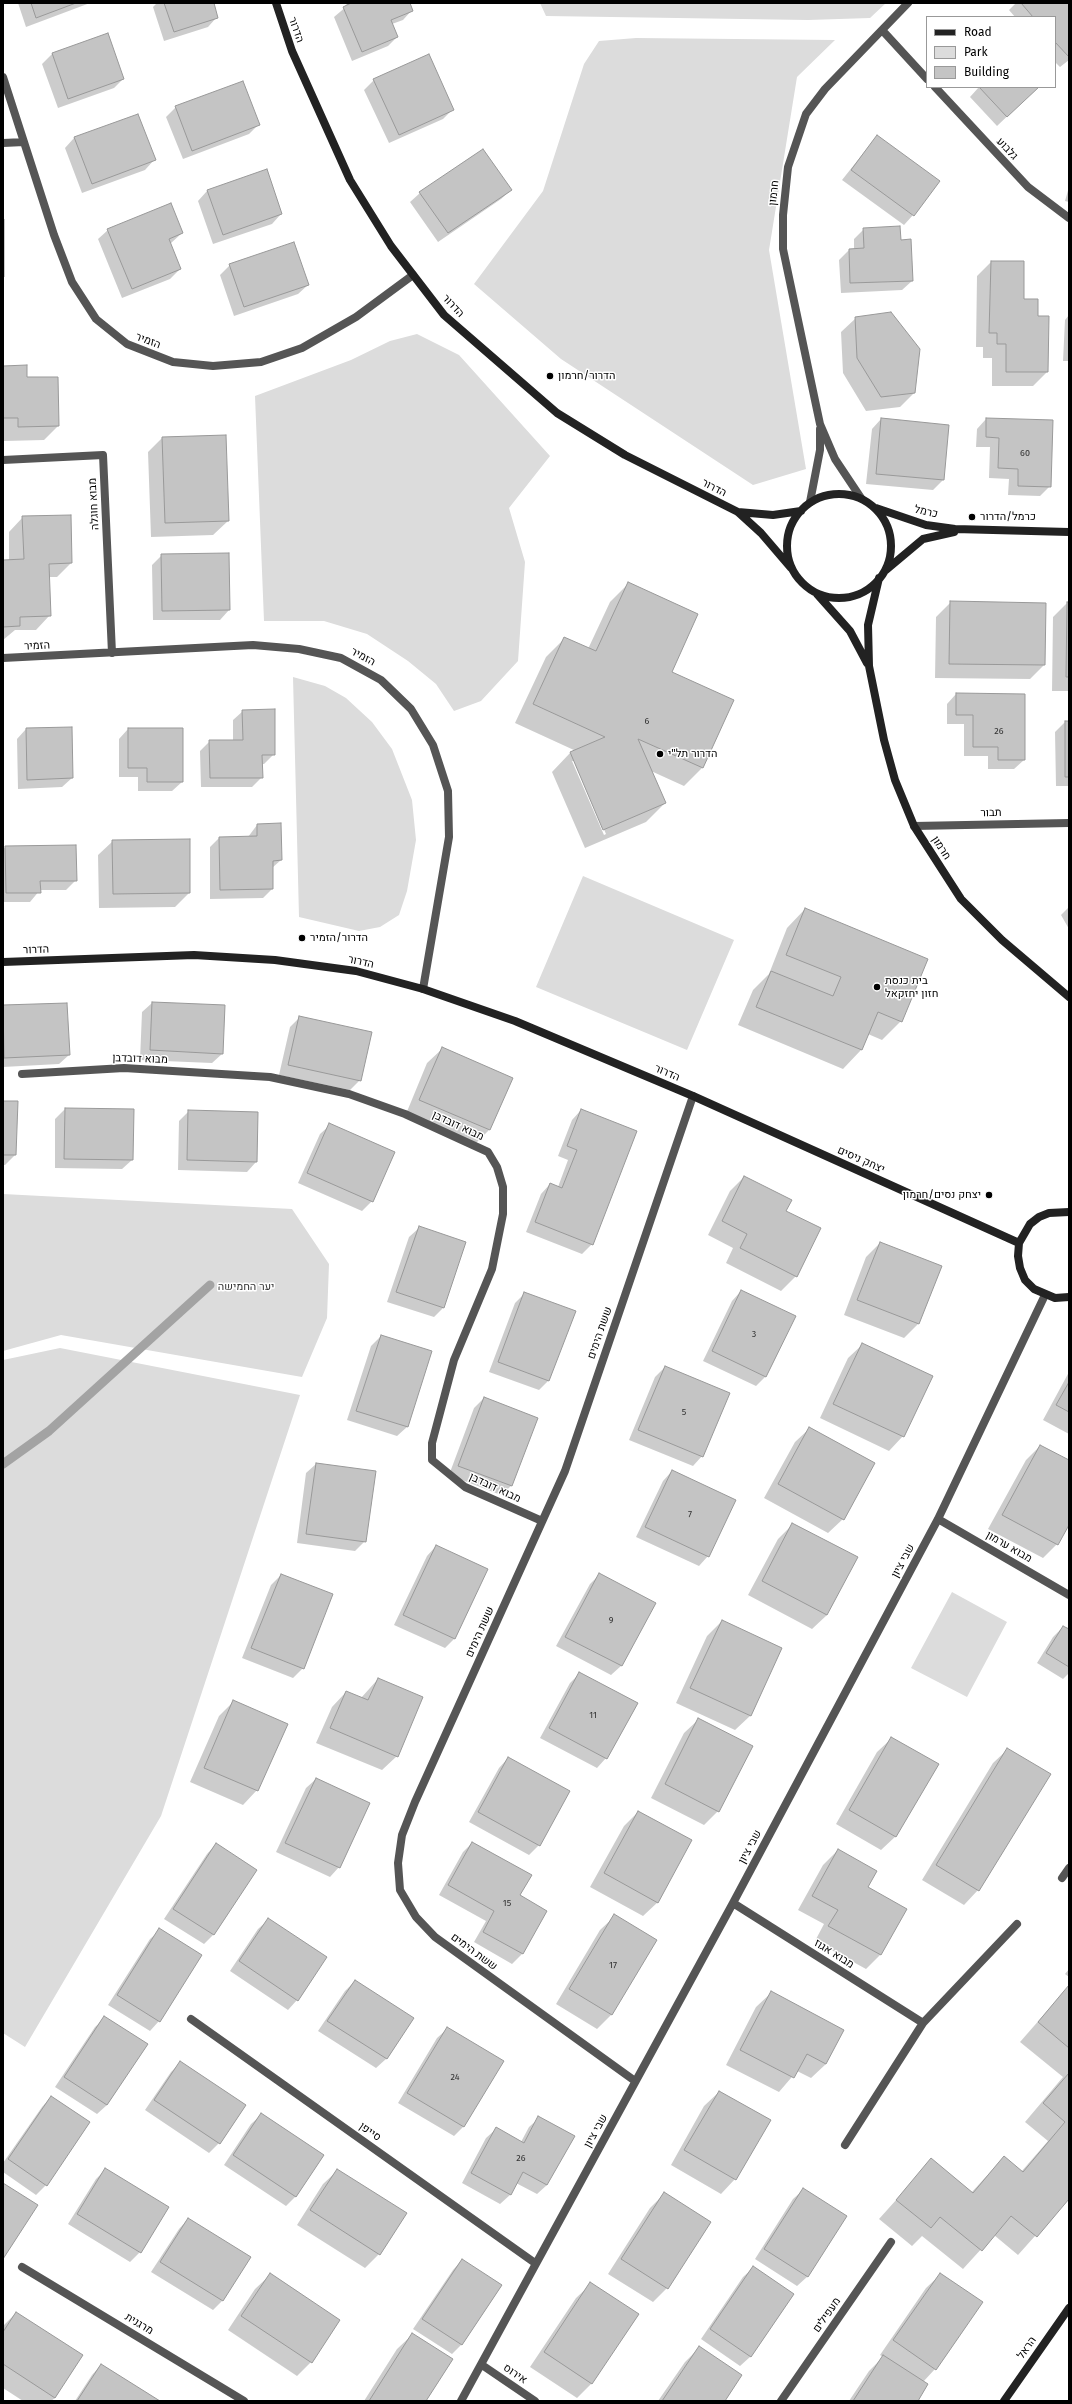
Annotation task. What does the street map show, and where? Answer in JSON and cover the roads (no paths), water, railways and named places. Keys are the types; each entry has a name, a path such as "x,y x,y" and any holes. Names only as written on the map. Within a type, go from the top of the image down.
{"street":[{"name":"הדרור","path":"276,3 292,51 350,180 391,246 444,315 557,413 625,455 738,512 761,533 792,568"},
{"name":"חרמון","path":"861,498 835,459 820,424 783,249 783,215 788,168 806,114 825,88 908,3"},
{"path":"882,30 926,78"},
{"name":"הזמיר","path":"3,76 54,235 72,282 96,319 127,344 173,362 213,366 261,362 302,348 356,317 413,275"},
{"name":"גלבוע","path":"936,88 1028,188 1069,218"},
{"path":"3,143 24,142"},
{"name":"חרמון","path":"810,502 820,450 820,424"},
{"name":"מבוא חוגלה","path":"3,460 103,455 112,653"},
{"path":"841,493 861,498 876,508 890,531 892,549 886,570 875,584 859,594 844,598 826,597 815,592 802,583 792,568 787,553 787,535 794,518 810,502 823,496 841,493"},
{"name":"כרמל","path":"876,508 926,525 973,530 1069,532"},
{"name":"הדרור","path":"738,512 773,515 801,511"},
{"name":"כרמל","path":"886,570 922,539 944,533 973,530"},
{"name":"חרמון","path":"879,578 868,625 869,666 893,774 914,826 961,899 1002,940 1069,997"},
{"name":"חרמון","path":"815,592 850,631 869,666"},
{"name":"הזמיר","path":"3,658 253,645 299,649 341,658 381,680 411,709 433,745 448,791 449,837 423,989"},
{"name":"תבור","path":"914,826 1069,823"},
{"name":"הדרור","path":"3,962 194,955 275,960 356,971 423,989 515,1020 693,1096"},
{"name":"מבוא דובדבן","path":"22,1074 124,1068 270,1078 363,1099 405,1114 488,1152 497,1167 503,1187 503,1214 492,1269 477,1310 454,1360 432,1443 432,1460 465,1487 542,1521"},
{"name":"יצחק ניסים","path":"693,1096 1019,1243"},
{"name":"ששת הימים","path":"635,2081 435,1938 416,1917 400,1890 398,1862 404,1828 565,1471 693,1096"},
{"path":"1069,1212 1060,1211 1039,1217 1030,1224 1019,1243 1020,1268 1025,1280 1034,1289 1045,1295 1055,1298 1069,1297"},
{"name":"שבי ציון","path":"461,2401 482,2365 535,2263 733,1903 938,1519 1045,1295"},
{"name":"מבוא ערמון","path":"938,1519 1069,1595"},
{"path":"1062,1878 1069,1868"},
{"name":"מבוא אגוז","path":"733,1903 923,2023"},
{"path":"845,2145 923,2023 1017,1924"},
{"name":"סייפן","path":"191,2019 535,2263"},
{"name":"מעפילים","path":"781,2401 891,2242"},
{"name":"מרגנית","path":"22,2267 244,2401"},
{"name":"הראל","path":"1004,2401 1069,2308"},
{"name":"אירוס","path":"482,2365 535,2401"}],"waterway":[{"path":"3,1464 49,1431 210,1285"}],"place":[{"name":"הדרור/חרמון","path":"550,376"},
{"name":"כרמל/הדרור","path":"972,517"},
{"name":"הדרור תל\"י","path":"660,754"},
{"name":"הדרור/הזמיר","path":"302,938"},
{"name":"בית כנסת חזון יחזקאל","path":"877,987"},
{"name":"יצחק נסים/חרמון","path":"989,1195"}],"park label":[{"name":"יער החמישה","path":"246,1287"}]}
